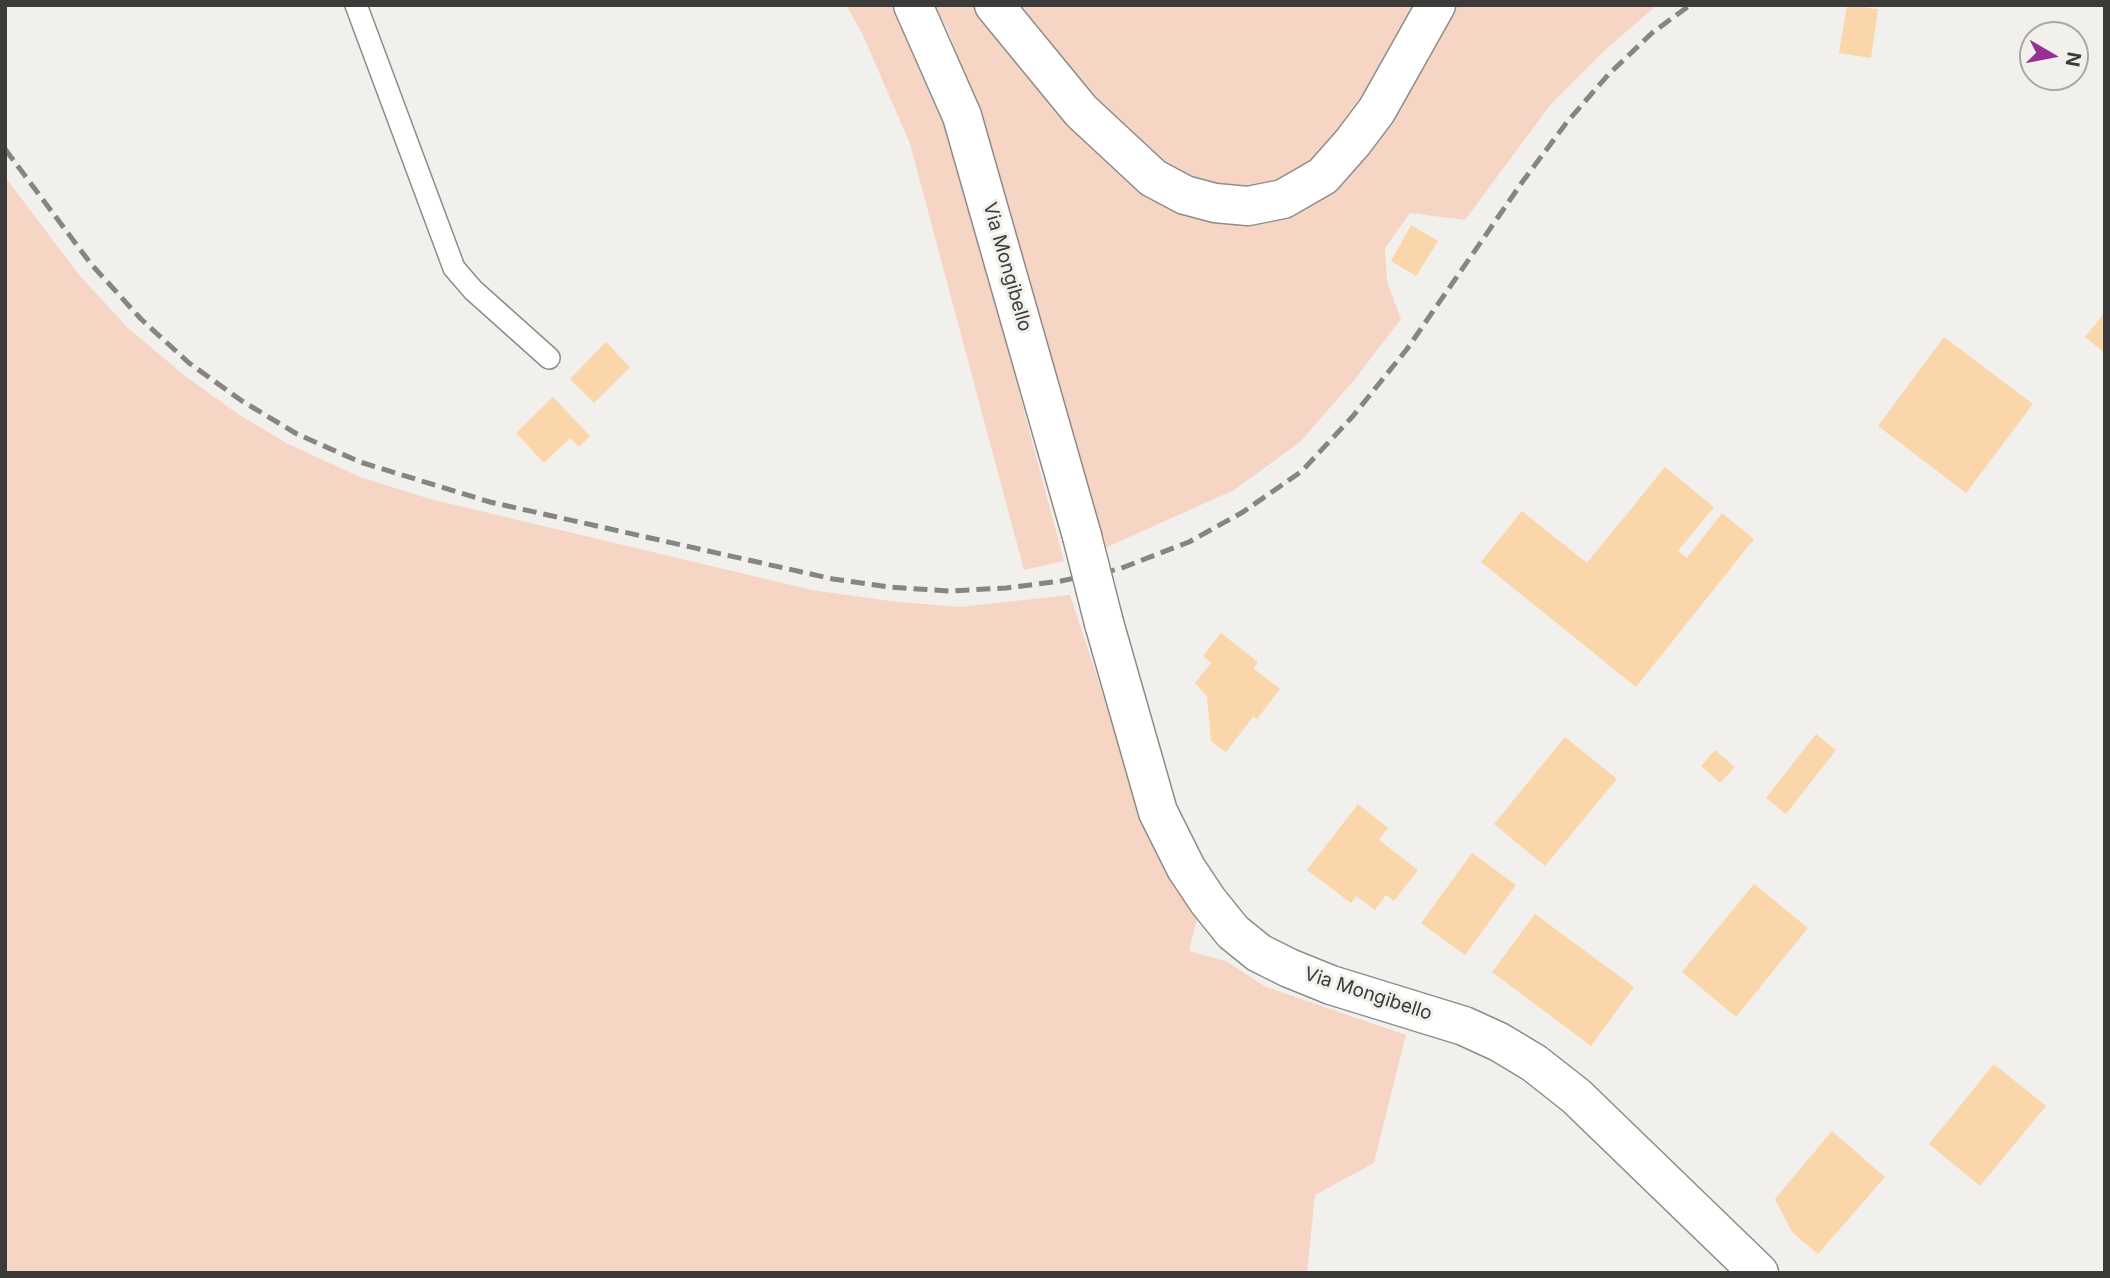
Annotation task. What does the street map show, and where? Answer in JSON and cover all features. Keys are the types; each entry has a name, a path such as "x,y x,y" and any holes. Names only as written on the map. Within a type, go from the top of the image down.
{"street":[{"name":"Via Mongibello","path":"913,5 962,116 1158,812 1186,868 1208,901 1233,932 1259,953 1289,968 1331,985 1464,1026 1499,1042 1534,1063 1576,1096 1759,1273"},
{"path":"994,5 1081,111 1153,178 1185,195 1215,204 1248,206 1283,199 1322,176 1377,110 1436,5"}],"lane":[{"path":"356,5 454,268 473,290 549,358"}],"shaded area":[{"path":"846,5 895,5 946,117 1064,561 1024,570 910,144 862,33"},
{"path":"934,5 982,5 1151,194 1290,207 1453,5 1657,5 1604,51 1551,104 1465,220 1410,213 1385,248 1387,282 1401,319 1355,379 1300,442 1234,490 1105,548 977,110 948,30"},
{"path":"1014,5 1425,5 1314,171 1265,194 1166,175 1113,128"},
{"path":"5,177 80,276 128,328 185,376 238,414 288,444 360,477 430,499 812,590 959,607 1070,595 1145,821 1172,879 1197,919 1189,951 1226,961 1266,987 1406,1035 1374,1163 1315,1195 1307,1273 5,1273"}],"building":[{"path":"1847,5 1878,9 1871,58 1839,53"},
{"path":"1411,225 1438,241 1416,276 1391,261"},
{"path":"2105,312 2105,353 2085,337"},
{"path":"1944,337 2033,404 1966,493 1878,426"},
{"path":"606,342 630,367 594,403 570,379"},
{"path":"553,397 590,436 579,447 570,438 544,463 516,433"},
{"path":"1665,467 1714,507 1678,551 1687,558 1722,513 1754,539 1636,687 1481,562 1522,511 1587,563"},
{"path":"1221,633 1258,662 1253,668 1280,689 1257,719 1253,717 1226,752 1211,741 1207,696 1195,683 1211,663 1203,656"},
{"path":"1816,734 1836,750 1786,814 1766,798"},
{"path":"1565,737 1617,779 1545,866 1494,824"},
{"path":"1715,750 1735,767 1720,783 1701,766"},
{"path":"1358,804 1388,828 1379,840 1418,870 1394,901 1386,895 1375,910 1356,896 1351,903 1307,870"},
{"path":"1472,853 1516,885 1465,955 1421,923"},
{"path":"1754,884 1808,928 1736,1017 1682,972"},
{"path":"1535,914 1634,987 1591,1046 1492,972"},
{"path":"1994,1064 2046,1106 1980,1186 1929,1144"},
{"path":"1832,1131 1885,1177 1818,1254 1792,1232 1775,1199"}],"railway":[{"path":"5,149 91,264 141,319 189,363 242,401 297,434 360,462 490,502 833,579 889,587 949,591 1006,588 1061,581 1119,569 1189,542 1243,512 1302,471 1353,416 1407,349 1567,122 1608,75 1652,33 1690,5"}]}
